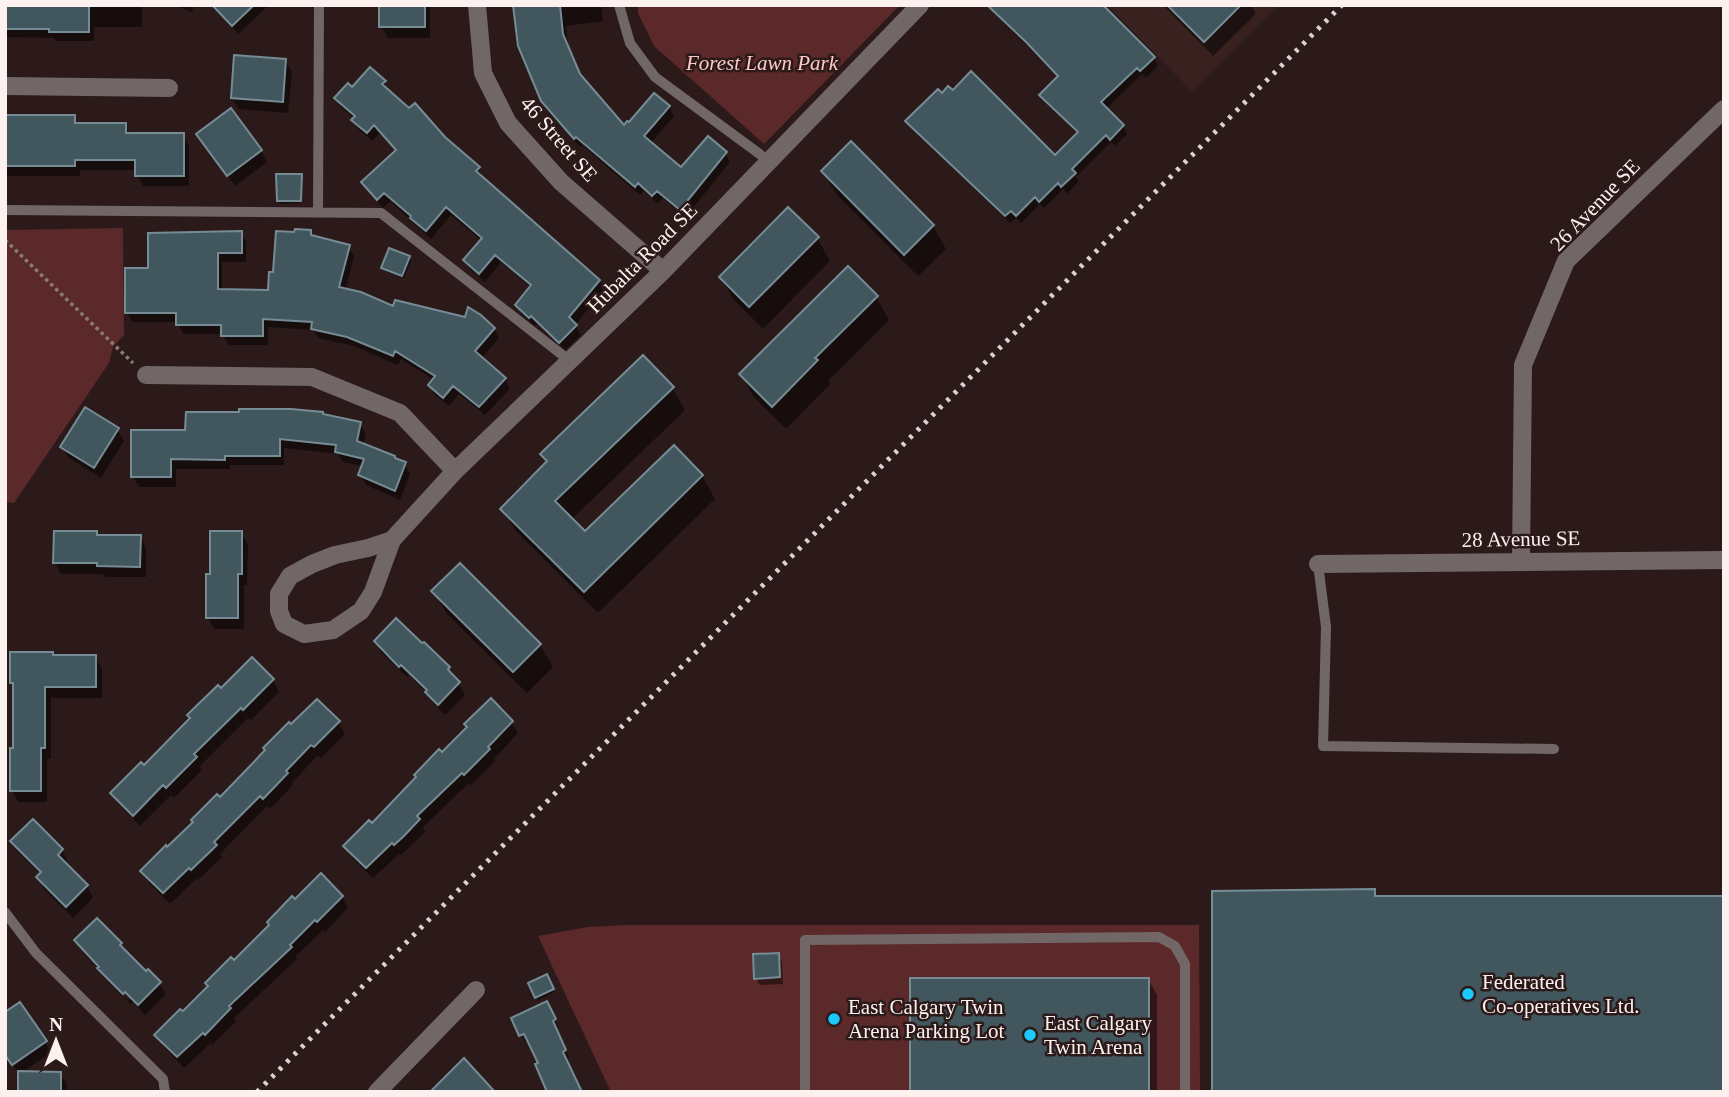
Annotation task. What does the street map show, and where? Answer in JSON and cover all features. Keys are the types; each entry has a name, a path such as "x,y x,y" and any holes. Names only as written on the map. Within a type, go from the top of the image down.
{"street":[{"name":"46 Street SE","path":"477,5 483,73 508,122 561,182 663,271"},
{"name":"Hubalta Road SE","path":"392,540 335,555 290,576 279,594 279,611 284,624 304,634 333,630 361,611 373,592 392,540 455,471 663,271 920,5"},
{"path":"5,86 169,88"},
{"name":"26 Avenue SE","path":"1521,562 1523,365 1566,261 1724,109"},
{"path":"146,375 312,377 400,413 455,471"},
{"name":"28 Avenue SE","path":"1318,564 1724,560"},
{"path":"377,1092 476,990"}],"lane":[{"path":"318,212 319,5"},
{"path":"619,5 630,43 655,77 769,161"},
{"path":"5,210 381,213 570,361"},
{"path":"1318,564 1326,627 1323,746 1554,749"},
{"path":"5,912 36,954 163,1079 165,1092"},
{"path":"805,1092 805,940 1158,937 1175,946 1185,964 1185,1092"}],"path":[{"path":"5,240 146,375"}],"shaded area":[{"path":"1107,5 1278,5 1192,91"}],"green space":[{"name":"Forest Lawn Park","path":"638,5 900,5 764,144 654,46 638,13"},
{"path":"123,228 124,335 113,347 109,363 14,503 5,502 5,230"},
{"path":"1199,925 1200,1092 611,1092 538,936 588,927"}],"building":[{"path":"5,5 89,5 89,32 5,29"},
{"path":"212,5 254,5 232,26"},
{"path":"379,5 425,5 425,27 379,27"},
{"path":"513,5 560,5 563,34 580,74 624,125 654,93 670,106 644,136 681,167 708,136 727,152 680,210 657,191 652,196 638,183 635,187 576,137 574,139 541,101 518,46"},
{"path":"987,5 1103,5 1155,57 1140,71 1137,68 1101,102 1124,125 1110,140 1106,135 1072,169 1076,173 1061,187 1058,183 1039,202 1035,197 1016,216 1011,211 1005,216 905,121 938,89 942,93 948,86 953,90 971,71 1055,155 1078,132 1039,95 1058,76"},
{"path":"1167,5 1241,5 1204,42"},
{"path":"234,55 286,59 283,102 231,98"},
{"path":"370,67 386,81 382,84 409,108 415,103 445,137 480,167 476,171 600,280 569,317 577,325 559,343 531,316 529,318 515,305 531,285 495,255 479,274 463,260 482,238 446,207 426,231 384,193 377,200 361,182 396,150 374,125 367,133 351,120 355,116 334,98 348,83 352,87"},
{"path":"231,108 262,150 227,176 196,134"},
{"path":"5,115 75,115 75,123 126,123 126,133 184,133 184,176 135,176 135,160 75,160 75,166 5,166"},
{"path":"851,141 934,225 904,255 821,171"},
{"path":"276,174 302,174 301,201 277,201"},
{"path":"788,207 819,237 749,307 719,277"},
{"path":"295,229 311,230 311,235 350,245 339,287 361,292 393,306 395,300 465,317 468,307 481,315 495,328 475,351 506,378 479,407 453,386 443,398 428,385 435,376 395,351 393,356 347,337 311,329 312,322 263,319 263,336 221,336 221,325 176,325 176,313 125,313 125,268 148,268 148,233 242,231 242,253 218,253 218,289 268,290 269,272 273,272 276,231 294,232"},
{"path":"389,248 410,256 402,276 381,268"},
{"path":"848,266 878,296 815,358 818,360 772,407 739,374"},
{"path":"643,355 674,387 555,501 585,531 674,445 703,475 584,592 500,509 547,461 540,454"},
{"path":"85,407 119,428 94,468 60,447"},
{"path":"239,409 323,412 361,422 357,441 406,462 395,491 358,475 364,459 335,452 336,445 280,439 280,456 225,456 225,460 171,459 171,477 131,477 131,430 185,430 186,412 239,412"},
{"path":"54,531 141,535 140,567 53,563"},
{"path":"210,531 242,531 238,618 206,618"},
{"path":"460,563 541,644 513,672 431,591"},
{"path":"396,618 450,667 448,669 460,682 438,705 425,692 427,690 401,665 399,667 374,641"},
{"path":"10,652 96,655 96,687 45,687 45,748 41,748 41,791 10,791 13,683 10,683"},
{"path":"252,657 274,679 194,754 197,757 166,788 163,785 133,816 110,793 141,762 144,765 190,718 187,715 218,685 221,688"},
{"path":"491,698 513,721 464,775 462,773 417,816 420,819 404,836 394,845 392,843 366,868 343,846 369,820 372,823 416,777 414,775 439,749 442,752 467,727 464,724"},
{"path":"317,699 340,721 314,747 311,745 263,799 260,796 214,842 217,845 163,893 140,871 193,822 191,820 217,794 220,797 289,722 291,724"},
{"path":"33,819 63,849 58,855 88,885 66,907 36,877 41,872 10,841"},
{"path":"321,873 343,896 317,922 315,920 290,945 292,947 229,1006 231,1008 205,1035 203,1033 177,1057 154,1035 208,986 205,983 231,957 234,960 269,925 267,922 292,896 295,899"},
{"name":"Federated Co-operatives Ltd.","path":"1375,889 1375,896 1724,896 1724,1092 1212,1092 1212,891"},
{"path":"97,918 146,971 148,969 161,982 138,1005 97,968 99,967 74,940"},
{"path":"779,953 780,977 754,979 753,954"},
{"path":"547,974 554,989 535,998 528,983"},
{"name":"East Calgary Twin Arena","path":"910,978 1149,978 1149,1092 910,1092"},
{"path":"547,1001 566,1050 563,1052 582,1092 547,1092 535,1064 538,1063 524,1034 519,1036 511,1018"},
{"path":"20,1002 47,1041 12,1065 5,1055 5,1012"},
{"path":"464,1058 495,1092 430,1092"},
{"path":"18,1071 61,1072 61,1092 18,1092"}],"railway":[{"path":"257,1092 1342,5"}],"place":[{"name":"Federated Co-operatives Ltd.","path":"1468,994"},
{"name":"East Calgary Twin Arena Parking Lot","path":"834,1019"},
{"name":"East Calgary Twin Arena","path":"1030,1035"}]}
